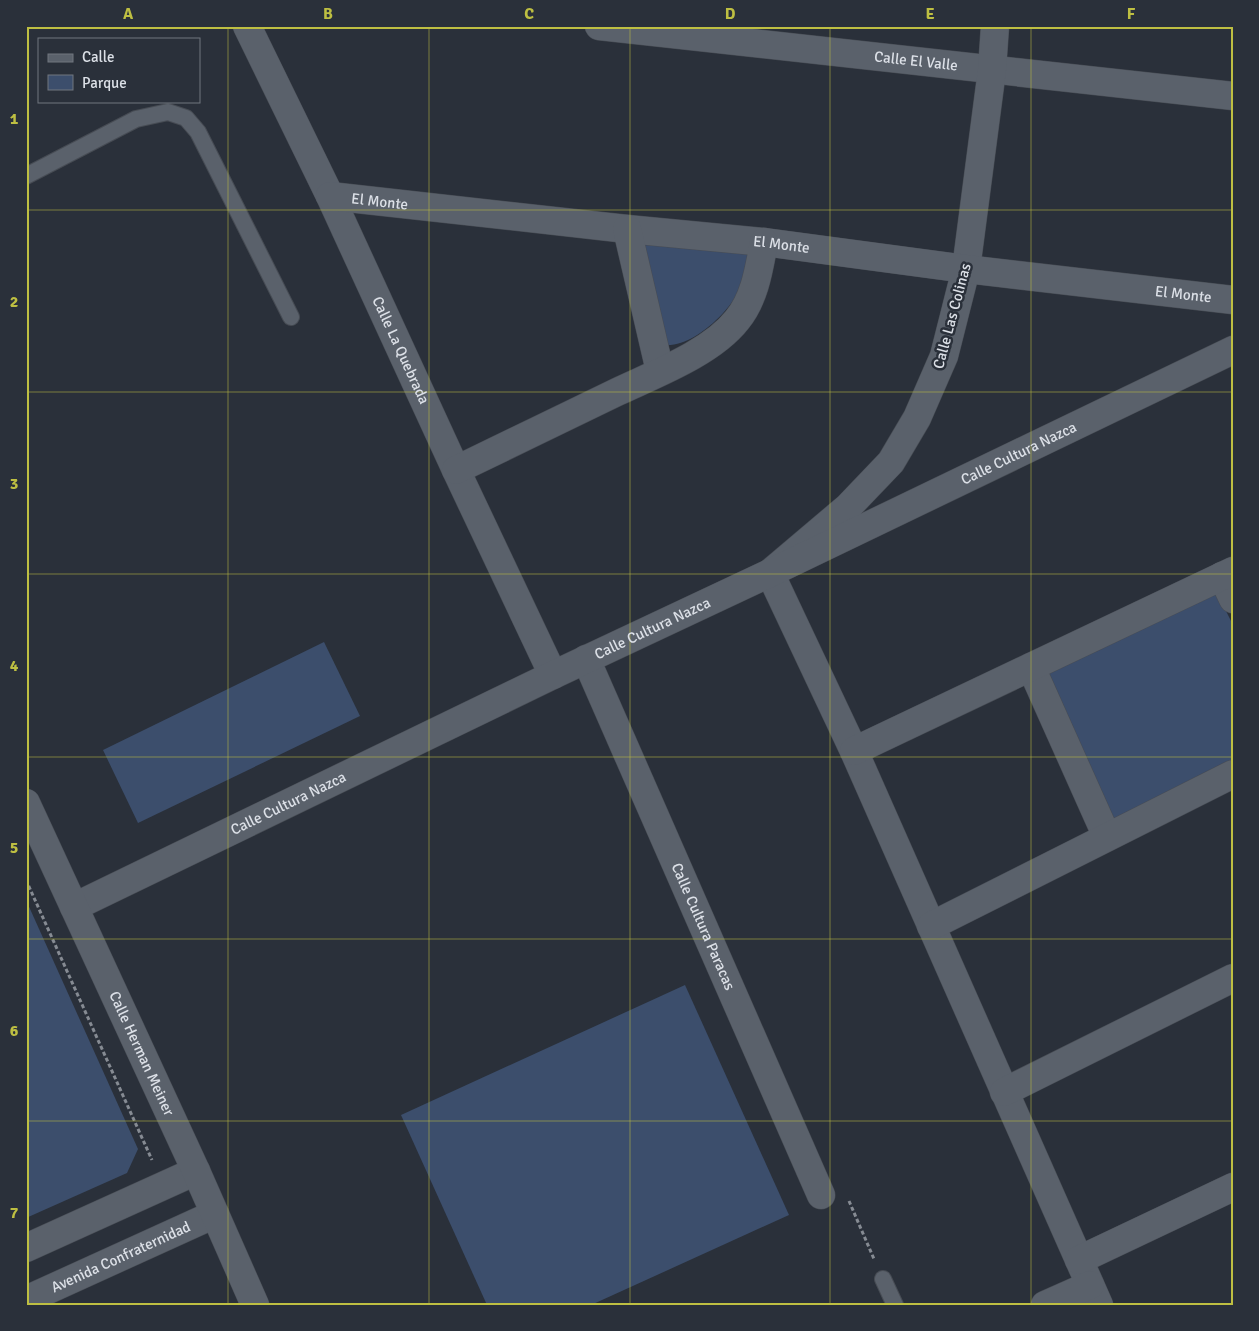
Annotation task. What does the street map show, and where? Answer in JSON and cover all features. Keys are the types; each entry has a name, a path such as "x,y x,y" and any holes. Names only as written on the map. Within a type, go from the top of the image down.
{"street":[{"name":"Calle La Quebrada","path":"247,26 330,196 553,675"},
{"name":"Calle Las Colinas","path":"770,573 848,507 891,462 917,418 944,356 966,269 992,70 995,26"},
{"name":"Calle El Valle","path":"608,27 803,37 992,70 1233,96"},
{"name":"El Monte","path":"330,196 626,229 764,242 966,269 1233,300"},
{"path":"626,229 660,372"},
{"path":"456,470 706,348 724,334 744,311 759,271 764,242"},
{"name":"Calle Cultura Nazca","path":"74,907 586,659 770,573 1233,350"},
{"path":"770,573 854,751 1095,1295 1045,1305"},
{"path":"854,751 1031,667 1229,582"},
{"name":"Calle Cultura Paracas","path":"586,659 821,1195"},
{"path":"1031,667 1107,837"},
{"path":"931,926 1233,774"},
{"name":"Calle Herman Meiner","path":"26,803 196,1171 255,1305"},
{"path":"1004,1092 1233,978"},
{"path":"26,1248 196,1171"},
{"path":"1079,1260 1233,1187"},
{"name":"Avenida Confraternidad","path":"26,1300 215,1214"}],"lane":[{"path":"26,176 136,119 168,112 186,118 198,132 291,318"},
{"path":"883,1279 895,1305"}],"path":[{"path":"26,880 152,1160 148,1166"},
{"path":"821,1195 842,1185 883,1279"}],"green space":[{"path":"641,235 748,247 751,258 749,272 733,302 707,328 692,338 678,344 664,345"},
{"path":"1217,593 1233,625 1233,759 1108,822 1041,672"},
{"path":"324,642 360,716 138,823 103,750"},
{"path":"26,900 138,1149 127,1173 26,1218"},
{"path":"685,985 789,1215 591,1305 487,1305 401,1115"}]}
